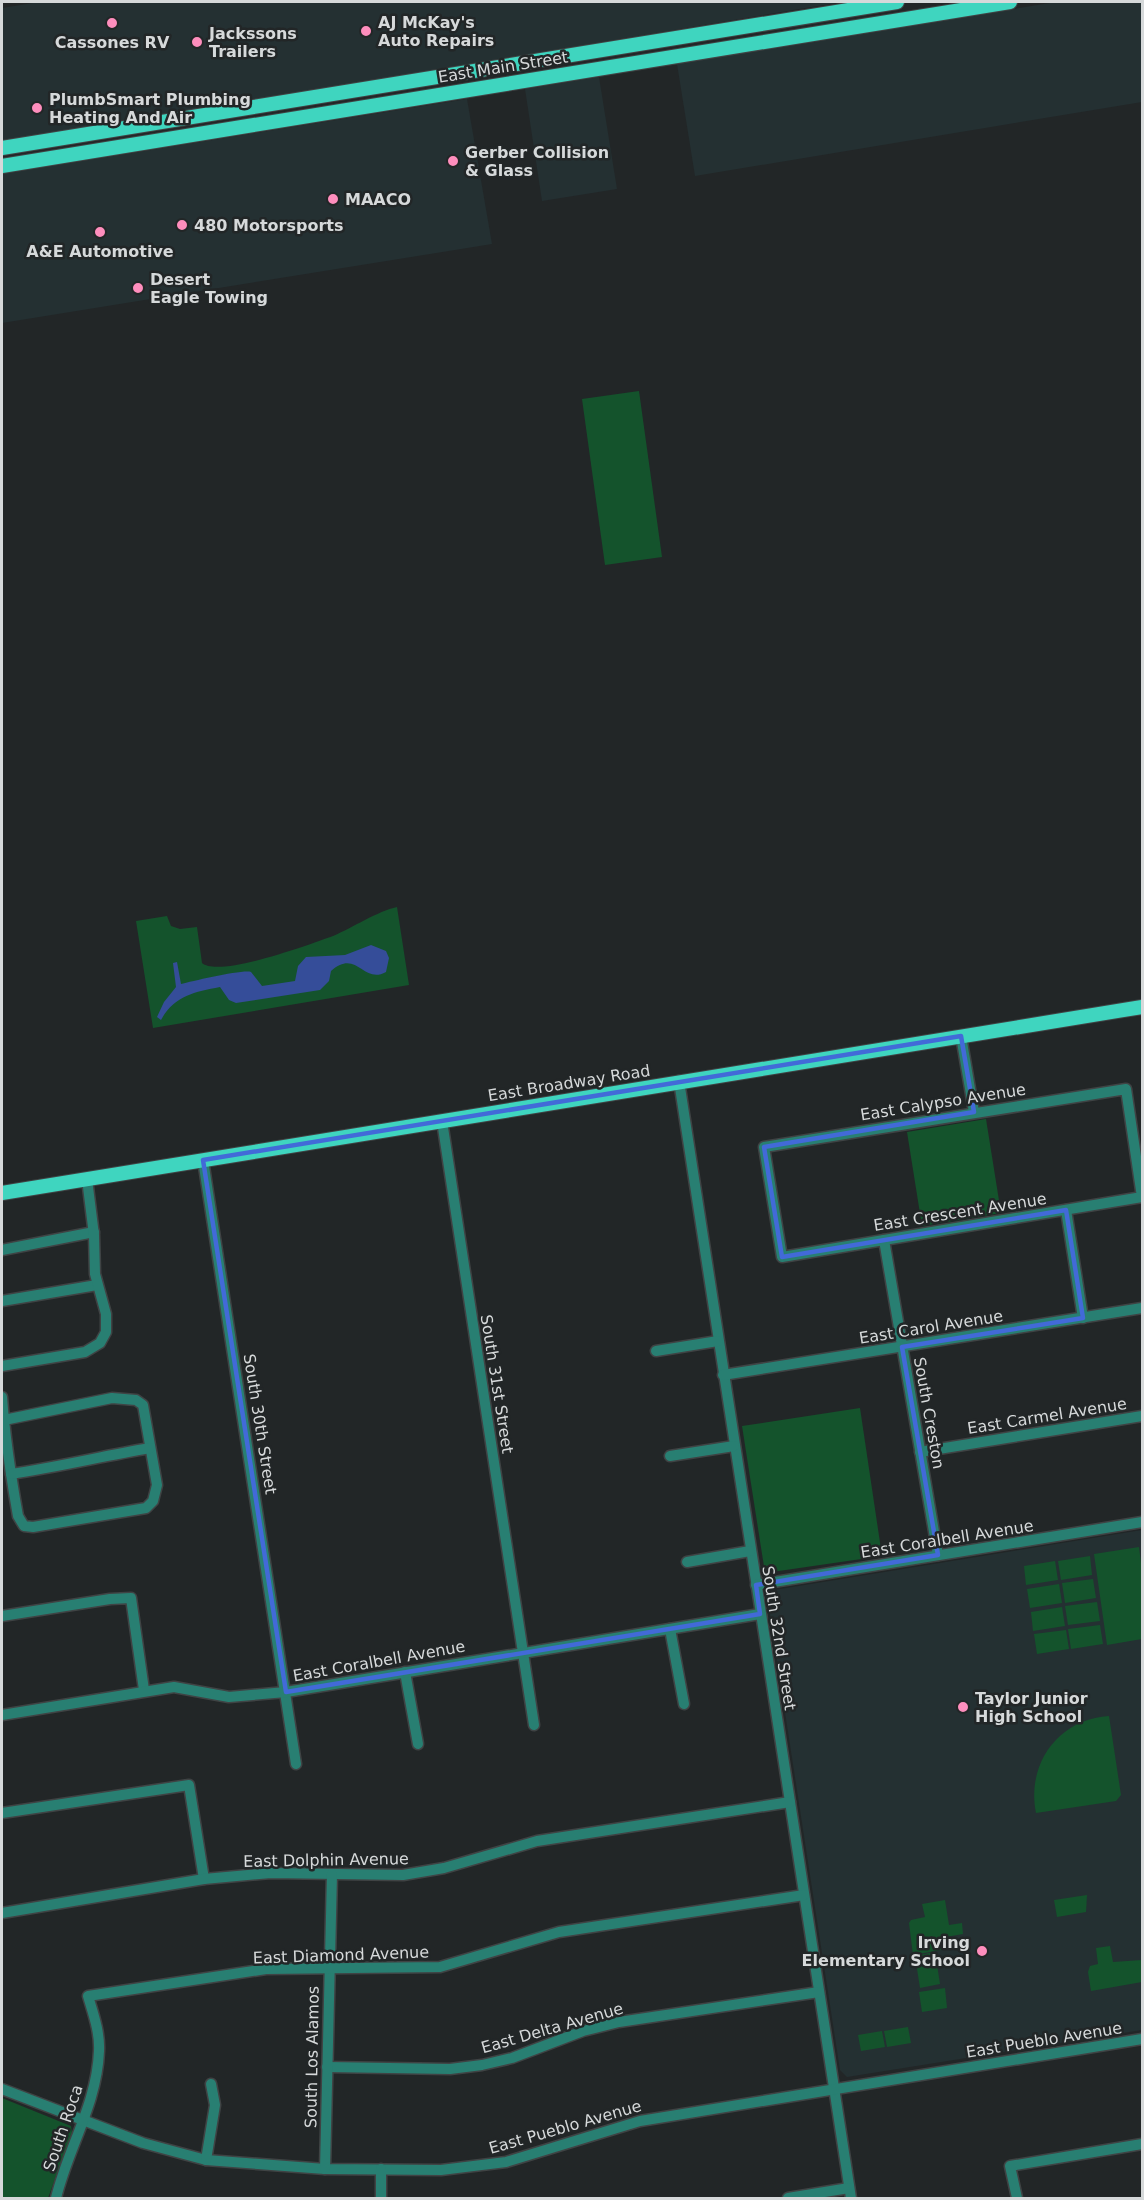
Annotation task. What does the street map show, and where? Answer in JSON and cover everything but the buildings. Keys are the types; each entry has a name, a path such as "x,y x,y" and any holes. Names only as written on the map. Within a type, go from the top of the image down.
{"main road":[{"name":"East Main Street","path":"2,148 897,2"},
{"name":"East Main Street","path":"2,166 1010,2"},
{"path":"772,22 774,40"},
{"path":"273,104 275,121"},
{"name":"East Broadway Road","path":"2,1193 1143,1007"}],"street":[{"path":"961,1036 974,1112"},
{"name":"South 32nd Street","path":"679,1082 850,2193"},
{"name":"East Calypso Avenue","path":"782,1257 764,1147 974,1112 1126,1089 1143,1197"},
{"name":"South 31st Street","path":"442,1121 534,1725"},
{"name":"South 30th Street","path":"203,1160 296,1764"},
{"path":"2,1366 85,1352 100,1343 106,1332 106,1314 97,1285 94,1232 87,1179"},
{"name":"East Crescent Avenue","path":"782,1257 1143,1197"},
{"path":"1066,1210 1083,1317"},
{"path":"2,1250 94,1232"},
{"name":"South Creston","path":"885,1240 938,1555"},
{"path":"2,1301 97,1285"},
{"name":"East Carol Avenue","path":"723,1375 1143,1308"},
{"path":"656,1350 718,1341"},
{"path":"2,1397 4,1420 11,1474 18,1516 24,1526 33,1527 146,1508 153,1501 157,1485 143,1405 136,1400 123,1397 4,1420"},
{"name":"East Carmel Avenue","path":"920,1452 1143,1416"},
{"path":"670,1456 734,1446"},
{"path":"11,1474 69,1466 93,1458 150,1448"},
{"name":"East Coralbell Avenue","path":"756,1585 1143,1522"},
{"path":"687,1562 750,1551"},
{"path":"2,1616 110,1599 131,1598 144,1690"},
{"name":"East Coralbell Avenue","path":"2,1715 144,1690 174,1687 229,1697 286,1692 760,1614"},
{"path":"670,1629 684,1704"},
{"path":"405,1671 418,1744"},
{"path":"2,1814 189,1785 204,1879"},
{"name":"East Dolphin Avenue","path":"2,1912 204,1879 271,1874 403,1875 444,1868 537,1841 790,1802"},
{"name":"South Los Alamos","path":"325,2169 332,1874"},
{"name":"East Diamond Avenue","path":"88,1996 266,1969 440,1967 559,1932 804,1894"},
{"name":"East Delta Avenue","path":"327,2067 450,2069 482,2065 512,2058 583,2031 619,2022 819,1992"},
{"name":"South Roca","path":"56,2199 61,2179 94,2092 99,2049 88,1996"},
{"name":"East Pueblo Avenue","path":"2,2089 158,2149 206,2160 325,2169 441,2170 506,2162 640,2121 1143,2039"},
{"path":"206,2160 215,2105 211,2084"},
{"path":"1017,2199 1010,2166 1143,2144"},
{"path":"381,2169 381,2199"},
{"path":"788,2199 850,2193"}],"highlighted area":[{"path":"961,1036 974,1112 764,1147 782,1257 1066,1210 1083,1318 902,1347 938,1555 756,1585 760,1614 286,1692 203,1160"}],"shaded area":[{"path":"39,2 842,2 2,142 2,8"},
{"path":"1056,2 1142,2 1142,102 695,176 677,64"},
{"path":"599,77 617,189 542,201 525,89"},
{"path":"467,99 492,244 2,323 2,174"},
{"name":"Taylor Junior High School","path":"1142,1530 1142,2030 847,2077 840,2070 767,1595 774,1590"}],"green space":[{"path":"639,391 662,557 605,565 582,399"},
{"path":"397,907 409,985 153,1028 136,921 167,916 171,926 180,929 197,927 202,963 227,966 266,958 306,946"},
{"path":"986,1119 1001,1213 922,1226 907,1132"},
{"path":"860,1408 882,1556 765,1573 742,1426"},
{"path":"1139,1547 1142,1571 1142,1639 1107,1645 1094,1554"},
{"path":"1090,1556 1092,1575 1061,1580 1058,1561"},
{"path":"1055,1561 1058,1580 1026,1585 1024,1566"},
{"path":"1093,1579 1096,1598 1065,1603 1062,1583"},
{"path":"1059,1584 1062,1603 1030,1608 1027,1589"},
{"path":"1097,1602 1100,1621 1068,1625 1065,1606"},
{"path":"1062,1607 1065,1626 1033,1631 1031,1612"},
{"path":"1100,1625 1103,1644 1071,1649 1068,1629"},
{"path":"1066,1630 1069,1649 1037,1654 1034,1634"},
{"path":"1109,1716 1121,1795 1116,1801 1036,1813 1034,1795 1036,1777 1050,1747 1075,1725"},
{"path":"1087,1895 1086,1912 1057,1917 1054,1900"},
{"path":"945,1900 949,1925 962,1923 963,1934 940,1938 941,1950 913,1955 909,1923 911,1920 925,1917 922,1904"},
{"path":"1110,1946 1113,1962 1142,1960 1142,1982 1091,1991 1088,1972 1090,1966 1098,1964 1096,1948"},
{"path":"935,1952 940,1984 920,1988 915,1956"},
{"path":"945,1988 947,2008 922,2012 919,1992"},
{"path":"908,2027 911,2043 887,2047 884,2031"},
{"path":"882,2031 885,2047 861,2051 858,2035"},
{"path":"2,2098 71,2126 72,2133 48,2198 2,2198"}],"water":[{"path":"371,945 386,951 389,958 386,972 378,975 371,974 347,963 331,971 329,981 320,990 236,1003 229,1000 220,987 186,996 172,1005 161,1020 157,1017 164,1002 176,987 173,963 177,962 181,984 239,972 251,972 262,986 295,981 298,966 306,957 345,955"}],"place":[{"name":"Cassones RV","path":"112,23"},
{"name":"AJ McKay's Auto Repairs","path":"366,31"},
{"name":"Jackssons Trailers","path":"197,42"},
{"name":"PlumbSmart Plumbing Heating And Air","path":"37,108"},
{"name":"Gerber Collision & Glass","path":"453,161"},
{"name":"MAACO","path":"333,199"},
{"name":"480 Motorsports","path":"182,225"},
{"name":"A&E Automotive","path":"100,232"},
{"name":"Desert Eagle Towing","path":"138,288"},
{"name":"Taylor Junior High School","path":"963,1707"},
{"name":"Irving Elementary School","path":"982,1951"}]}
